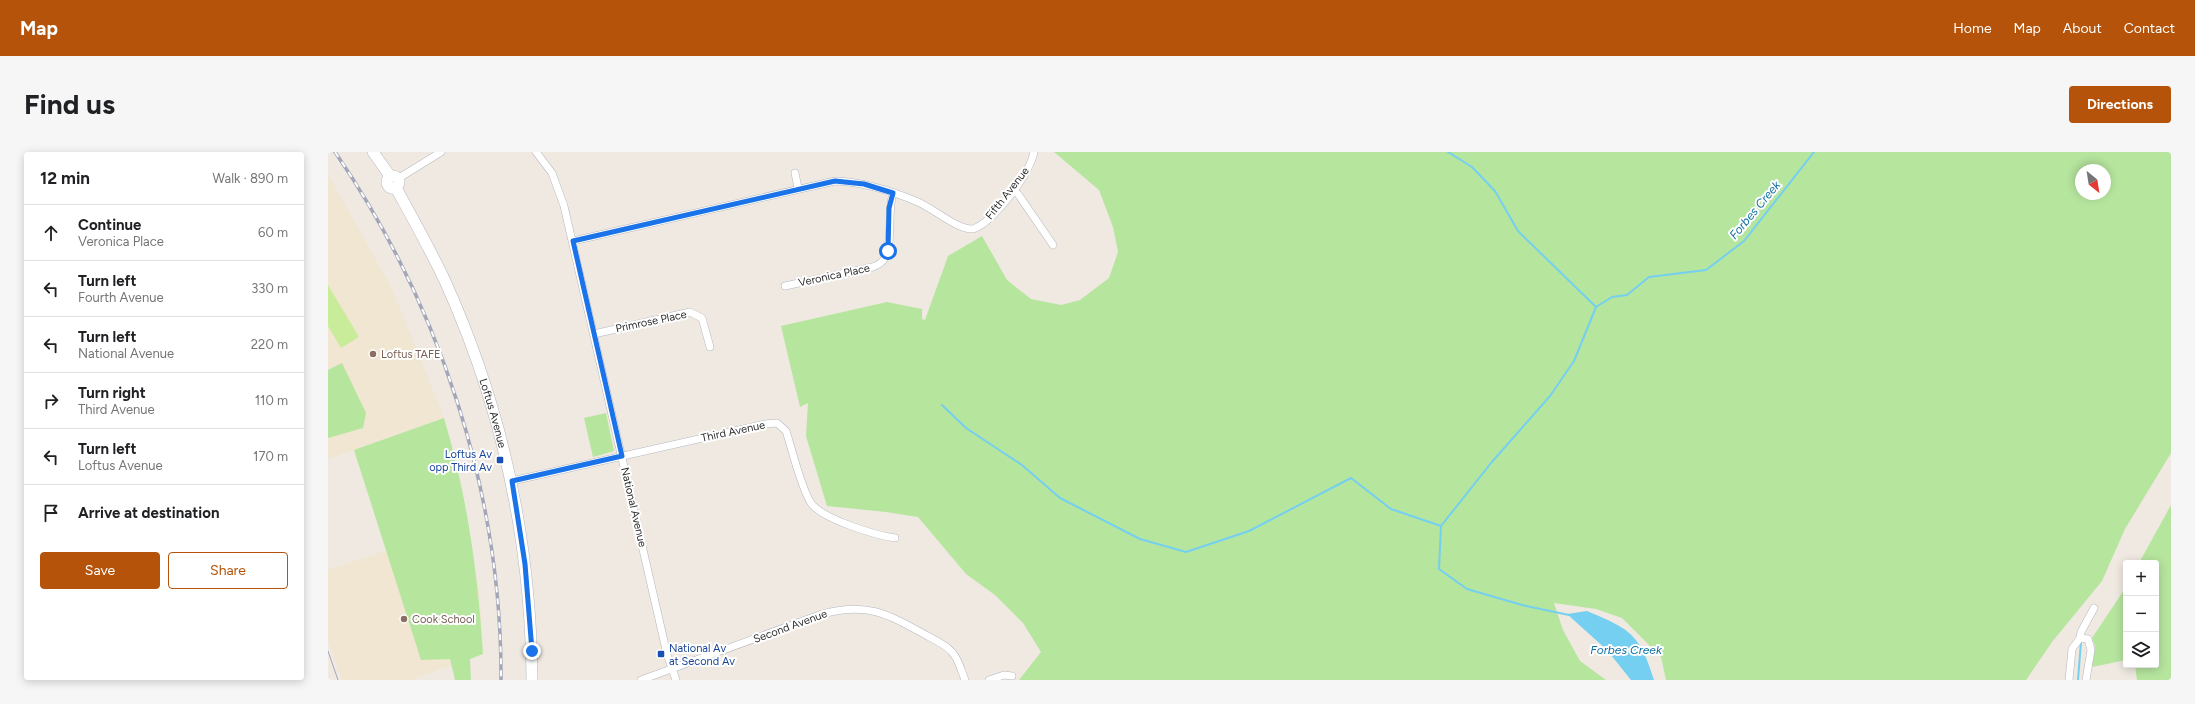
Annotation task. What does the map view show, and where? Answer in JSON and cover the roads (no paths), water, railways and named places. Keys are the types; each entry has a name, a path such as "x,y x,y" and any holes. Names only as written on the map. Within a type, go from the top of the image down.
{"street":[{"name":"Loftus Avenue","path":"373,152 395,181 442,275 466,332 494,414 512,481 530,604 532,680"},
{"path":"395,181 440,152"},
{"name":"National Avenue","path":"536,152 552,173 559,187 573,241 672,669 676,680"},
{"name":"Fifth Avenue","path":"893,193 919,203 964,228 974,229 990,217 1013,190 1028,168 1034,152"},
{"path":"795,173 798,188"},
{"path":"573,241 798,188 835,181 864,184 893,193"},
{"path":"1013,190 1018,194 1053,245"},
{"name":"Veronica Place","path":"784,286 868,269 883,262 888,251 889,208 893,193"},
{"name":"Primrose Place","path":"594,334 690,312 702,318 710,347"},
{"name":"Third Avenue","path":"512,481 765,424 777,423 786,431 808,498 818,510 879,534 895,538"},
{"path":"2069,680 2072,649 2080,638 2081,632 2094,608"},
{"name":"Second Avenue","path":"641,680 822,614 841,609 864,609 885,613 944,646 956,657 965,680"},
{"path":"2080,638 2088,639 2091,646 2086,680"},
{"path":"989,680 1004,671 1012,676"}],"water":[{"name":"Forbes Creek","path":"1587,611 1614,623 1631,635 1644,652 1654,680 1631,680 1607,650 1567,614"}],"waterway":[{"path":"1448,152 1472,167 1495,191 1518,231 1596,307"},
{"name":"Forbes Creek","path":"1569,615 1522,605 1467,589 1439,569 1441,526 1491,463 1550,396 1574,361 1596,307 1612,297 1627,295 1649,277 1706,270 1744,241 1814,152"},
{"path":"942,405 966,428 1022,465 1060,498 1140,539 1186,552 1249,531 1351,478 1391,509 1441,526"},
{"path":"2078,680 2081,642"}],"tram line":[{"path":"328,651 338,680"}],"railway":[{"path":"335,152 372,211 405,273 434,337 458,404 477,472 490,541 498,610 501,680"}],"place":[{"name":"Loftus TAFE","path":"373,354"},
{"name":"Loftus Av opp Third Av","path":"500,460"},
{"name":"Cook School","path":"404,619"},
{"name":"National Av at Second Av","path":"661,654"}]}
